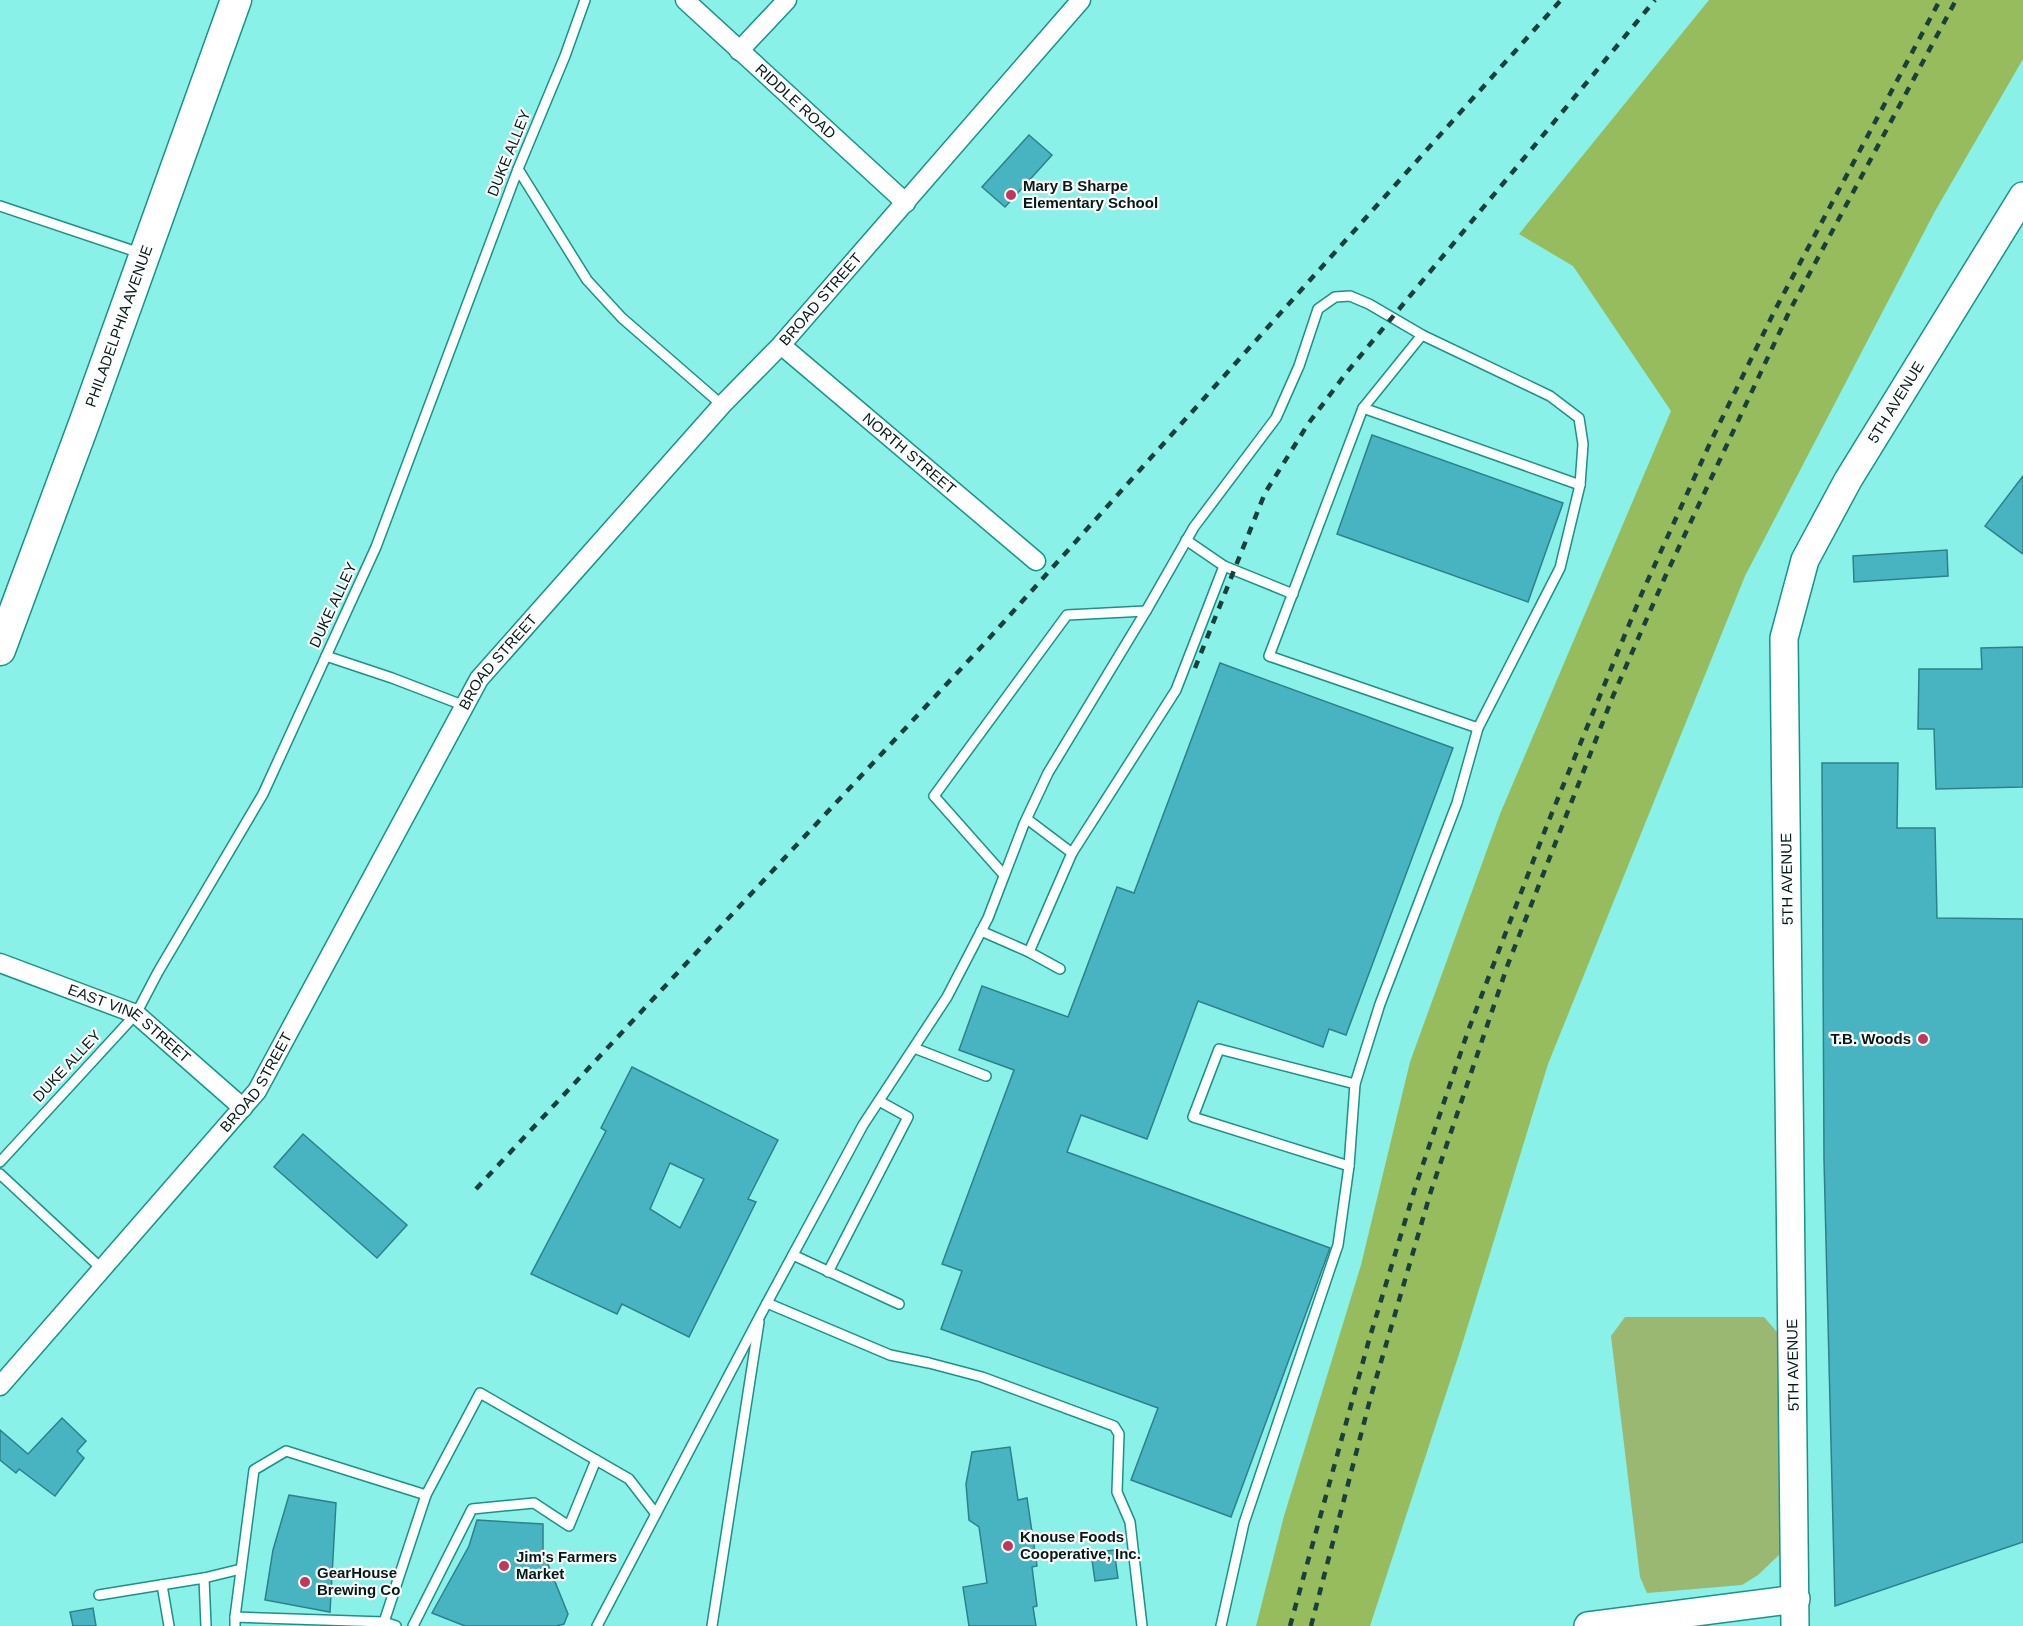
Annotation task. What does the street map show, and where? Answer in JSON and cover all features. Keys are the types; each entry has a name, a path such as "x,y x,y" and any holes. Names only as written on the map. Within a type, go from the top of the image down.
{"main road":[{"name":"PHILADELPHIA AVENUE","path":"0,650 236,0"}],"street":[{"name":"RIDDLE ROAD","path":"685,0 906,203"},
{"path":"739,51 787,0"},
{"name":"BROAD STREET","path":"0,1386 257,1090 478,679 722,405 782,345 1081,0"},
{"name":"5TH AVENUE","path":"1796,1626 1784,638 1805,560 1848,480 2023,196"},
{"name":"NORTH STREET","path":"782,345 1036,561"},
{"name":"EAST VINE STREET","path":"0,963 136,1014 243,1108"},
{"path":"1588,1626 1796,1599"}],"lane":[{"name":"DUKE ALLEY","path":"0,1162 136,1014 158,972 263,794 376,547 518,169 565,56 585,0"},
{"path":"518,169 587,280 622,318 722,405"},
{"path":"0,206 145,255"},
{"path":"597,1626 863,1125 947,997 981,931 1048,773 1194,527 1276,417 1299,366 1318,309 1335,297 1350,296 1369,304 1422,335 1550,396 1579,418 1583,444 1580,484 1560,568 1478,728 1457,803 1380,1004 1355,1084 1338,1245 1244,1523 1221,1626"},
{"path":"1422,335 1363,408 1269,656 1478,728"},
{"path":"1363,408 1580,484"},
{"path":"1186,540 1224,566 1293,594"},
{"path":"1029,952 1072,854 1176,690 1224,566"},
{"path":"1004,875 934,796 1067,615 1146,611"},
{"path":"326,656 393,678 465,706"},
{"path":"1027,819 1072,854"},
{"path":"981,931 1029,952 1060,969"},
{"path":"914,1048 986,1076"},
{"path":"1348,1166 1193,1117 1219,1049 1355,1084"},
{"path":"828,1272 908,1117 879,1101"},
{"path":"0,1174 102,1269"},
{"path":"792,1255 899,1304"},
{"path":"767,1303 890,1355 982,1377 1114,1426 1119,1434 1117,1492 1130,1522 1142,1626"},
{"path":"712,1626 761,1314"},
{"path":"384,1622 426,1495 480,1393 629,1479 656,1514"},
{"path":"396,1626 384,1622 235,1622 254,1470 286,1451 426,1495"},
{"path":"413,1626 472,1509 534,1503 568,1526 596,1460"},
{"path":"99,1595 204,1578 241,1569"},
{"path":"204,1578 206,1626"},
{"path":"162,1585 170,1626"}],"green space":[{"path":"1709,0 2023,0 2023,59 1934,213 1745,576 1548,1064 1461,1348 1370,1626 1256,1626 1284,1516 1361,1265 1410,1062 1500,814 1671,411 1573,266 1519,234"},
{"path":"1625,1317 1764,1317 1777,1332 1781,1553 1758,1575 1742,1585 1647,1593 1640,1577 1611,1336"}],"building":[{"path":"1029,135 1052,155 1005,207 982,187"},
{"path":"1372,435 1563,503 1528,602 1337,534"},
{"path":"2023,476 2023,554 1985,526"},
{"path":"1947,550 1948,576 1854,582 1853,556"},
{"path":"2023,647 2023,787 1936,789 1934,729 1918,729 1919,669 1982,669 1981,648"},
{"path":"1220,663 1453,748 1346,1035 1329,1029 1323,1047 1198,1001 1147,1139 1081,1115 1067,1152 1330,1248 1231,1517 1131,1480 1158,1408 941,1329 962,1271 942,1264 1014,1070 959,1050 982,986 1068,1017 1117,887 1134,893"},
{"name":"T.B. Woods","path":"1822,763 1898,763 1897,828 1935,828 1937,918 2023,919 2023,1542 1835,1606 1824,1159"},
{"path":"632,1067 778,1140 748,1199 756,1202 689,1337 622,1304 617,1314 531,1274 606,1131 601,1128","holes":["670,1163 704,1179 680,1228 650,1209"]},
{"path":"303,1134 407,1225 377,1258 274,1167"},
{"path":"62,1418 86,1441 77,1451 84,1458 55,1496 19,1469 16,1473 0,1460 0,1430 28,1454"},
{"name":"Knouse Foods Cooperative, Inc.","path":"1010,1447 1018,1500 1027,1498 1037,1566 1032,1567 1037,1606 1033,1607 1036,1626 969,1626 963,1587 987,1583 979,1527 969,1520 966,1484 972,1452"},
{"path":"289,1495 336,1503 330,1612 265,1600 273,1550"},
{"name":"Jim's Farmers Market","path":"477,1520 543,1524 543,1552 568,1614 564,1624 556,1626 465,1626 432,1613 469,1546"},
{"path":"1114,1550 1118,1578 1095,1581 1091,1553"},
{"path":"93,1608 96,1626 73,1626 70,1612"}],"railway":[{"path":"476,1189 984,644 1561,0"},
{"path":"1195,668 1265,493 1308,424 1347,372 1655,0"},
{"path":"1290,1626 1369,1340 1416,1185 1468,1031 1547,825 1642,593 1711,441 1775,310 1940,0"},
{"path":"1311,1626 1371,1396 1431,1191 1508,964 1613,696 1665,577 1790,310 1956,0"}],"place":[{"name":"Mary B Sharpe Elementary School","path":"1011,195"},
{"name":"T.B. Woods","path":"1923,1039"},
{"name":"Knouse Foods Cooperative, Inc.","path":"1008,1546"},
{"name":"Jim's Farmers Market","path":"504,1566"},
{"name":"GearHouse Brewing Co","path":"305,1582"}]}
